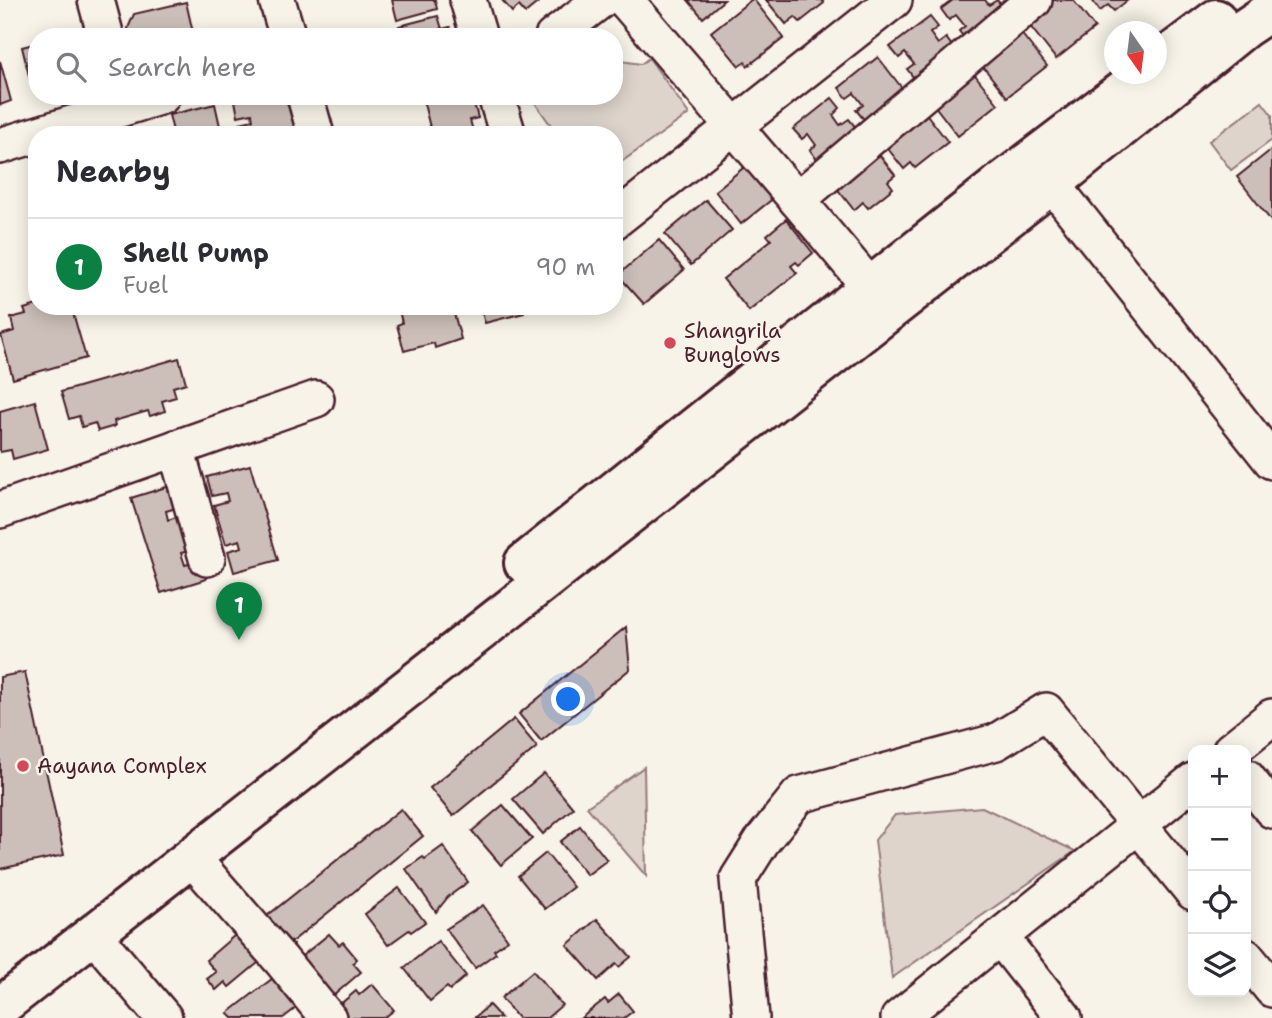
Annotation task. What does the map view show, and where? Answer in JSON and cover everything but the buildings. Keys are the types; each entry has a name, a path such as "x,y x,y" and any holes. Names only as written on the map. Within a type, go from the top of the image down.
{"main road":[{"path":"1167,56 1241,0"},
{"path":"0,1007 1052,184 1245,28 1272,10"},
{"path":"0,976 429,639 998,185 1131,84"}],"street":[{"path":"96,0 104,28"},
{"path":"277,0 285,28"},
{"path":"468,0 476,28"},
{"path":"565,28 601,0"},
{"path":"625,0 870,287"},
{"path":"623,214 894,0"},
{"path":"797,200 1034,0"},
{"path":"76,126 126,113 143,105"},
{"path":"308,105 313,126"},
{"path":"499,105 505,126"},
{"path":"0,146 28,139"},
{"path":"1052,184 1272,461"},
{"path":"0,510 316,399"},
{"path":"176,448 207,558"},
{"path":"751,1018 738,879 762,841 799,796 996,743 1046,711 1188,886"},
{"path":"1237,745 1272,717"},
{"path":"1251,783 1272,810"},
{"path":"899,1018 1188,785"},
{"path":"192,858 328,1018"},
{"path":"93,934 164,1018"},
{"path":"1000,937 1064,1018"},
{"path":"1251,963 1272,989"}],"shaded area":[{"path":"649,58 689,114 623,161 623,126 551,126 537,105 623,105 623,61 641,64"},
{"path":"1262,102 1272,115 1272,140 1231,170 1209,141"},
{"path":"644,767 646,876 587,807"},
{"path":"982,807 1075,851 892,978 875,840 895,815"}],"place":[{"name":"Shangrila Bunglows","path":"670,343"},
{"name":"Shell Pump","path":"239,640"},
{"name":"Aayana Complex","path":"23,766"}]}
